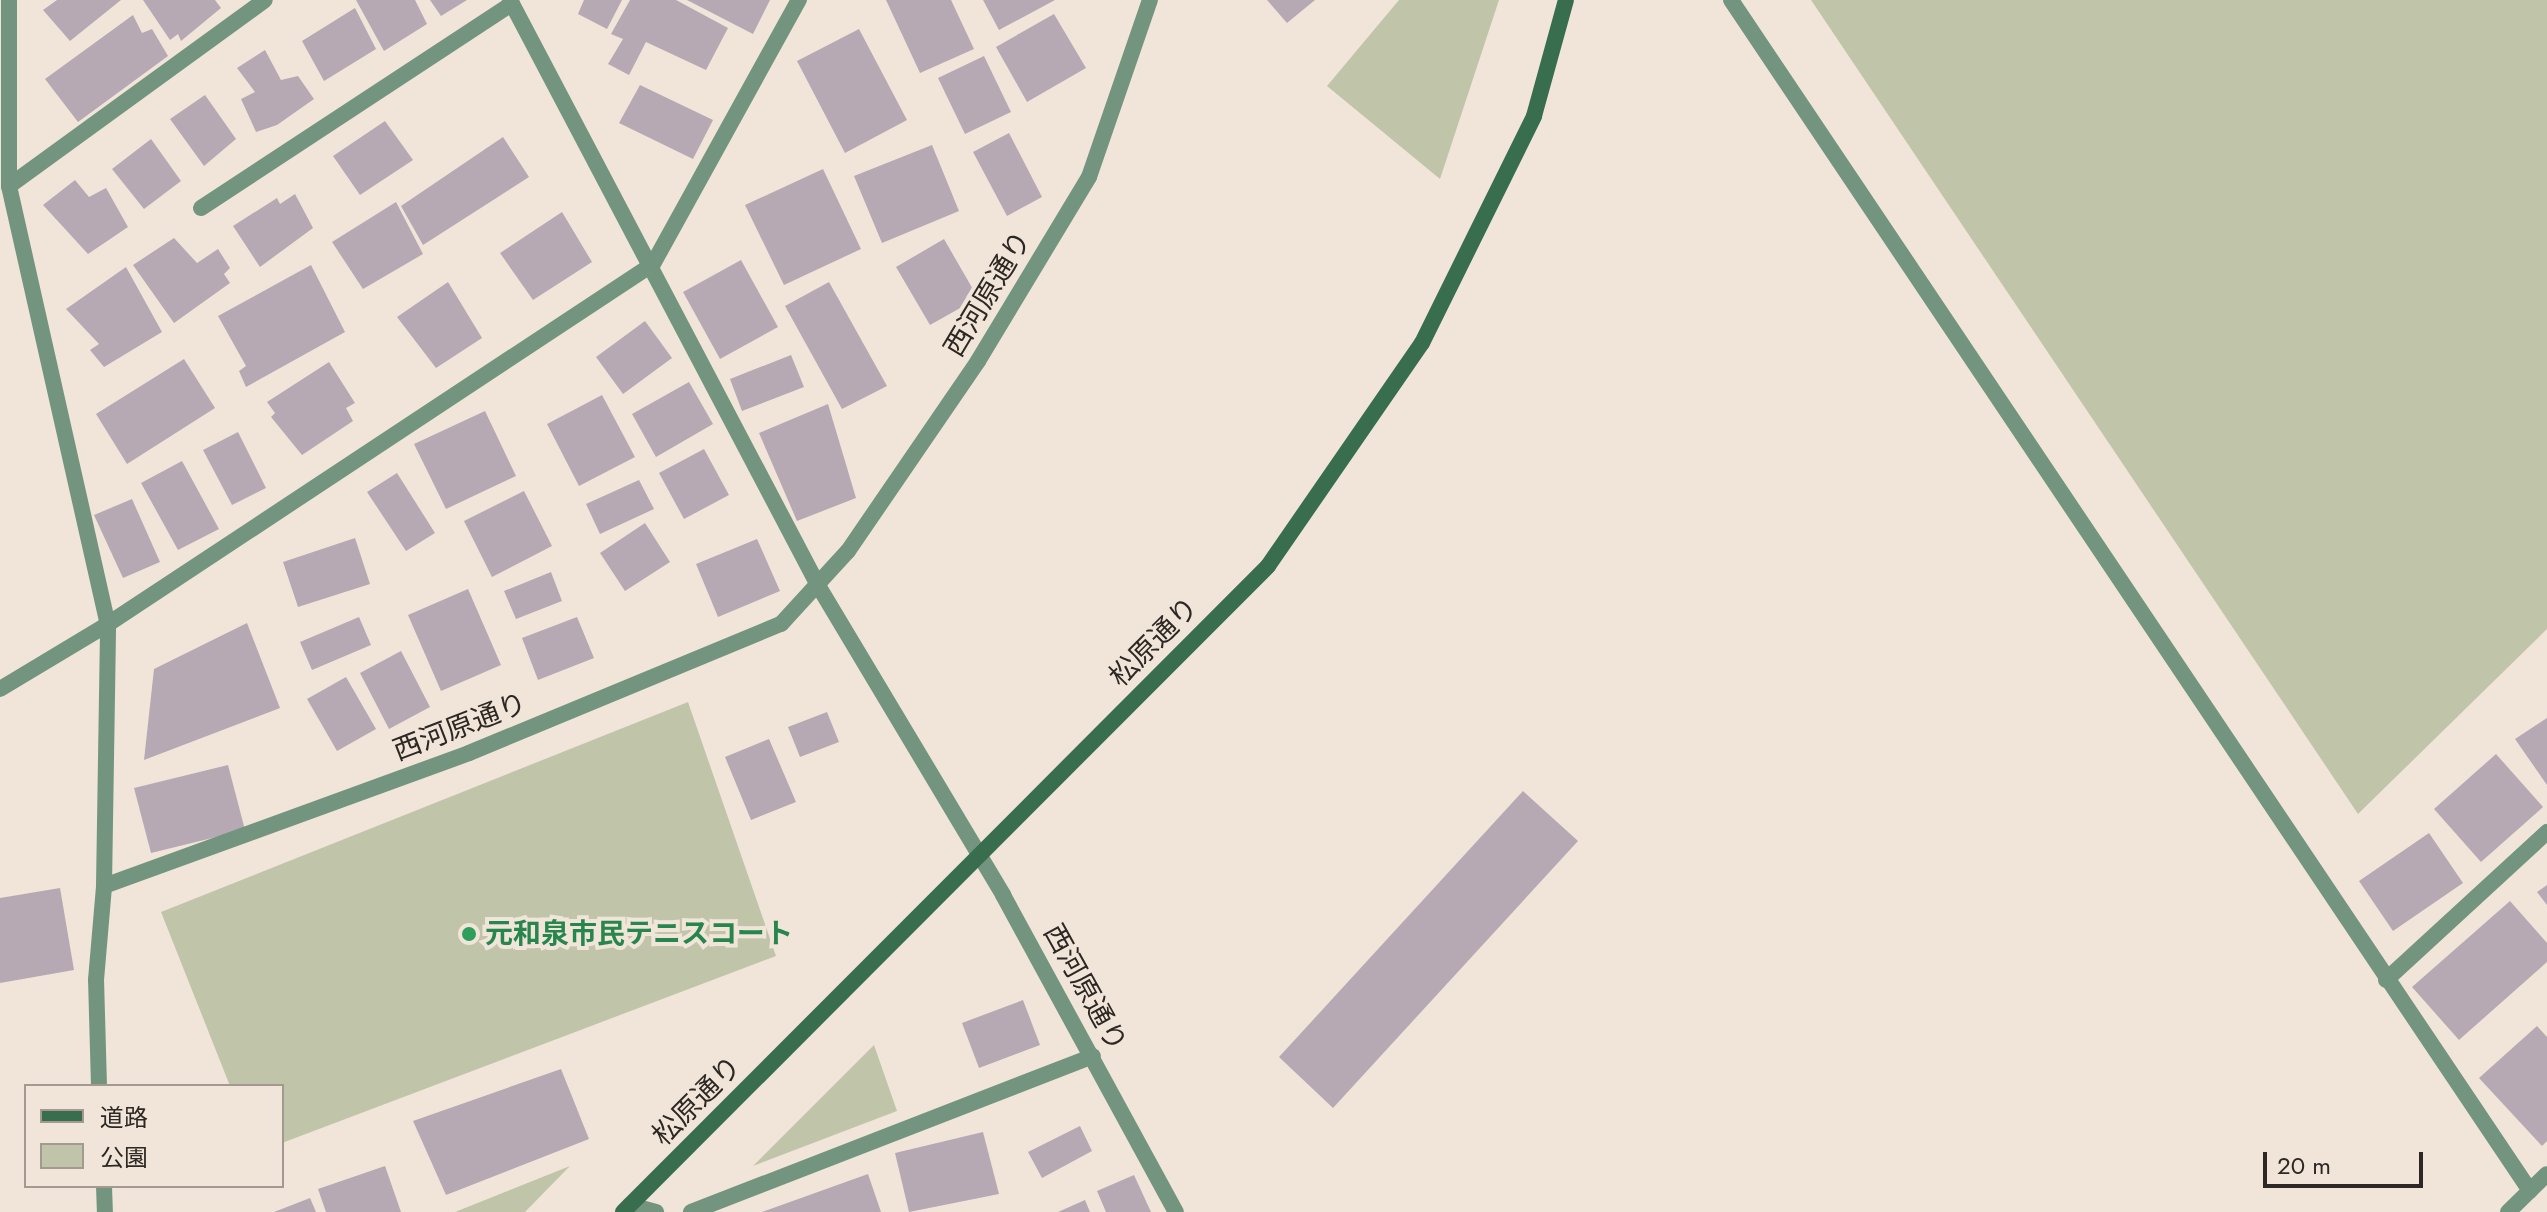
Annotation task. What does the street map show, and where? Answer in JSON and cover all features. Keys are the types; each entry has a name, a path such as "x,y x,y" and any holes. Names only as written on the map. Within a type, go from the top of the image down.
{"main road":[{"name":"松原通り","path":"627,1208 977,854 1268,566 1422,343 1534,116 1566,0"}],"street":[{"path":"9,0 9,186 108,624 104,886 96,980 99,1084"},
{"path":"9,186 265,0"},
{"path":"0,689 108,624 653,264 799,0"},
{"name":"西河原通り","path":"104,886 469,753 781,624 819,587 978,361 1089,177 1150,0"},
{"path":"1731,0 2530,1191"},
{"path":"201,208 511,2 653,264 819,587"},
{"name":"西河原通り","path":"819,587 1093,1056 1176,1212"},
{"path":"2386,980 2547,832"},
{"path":"691,1212 1093,1056"},
{"path":"2508,1212 2547,1174"},
{"path":"104,1188 105,1212"},
{"path":"627,1208 656,1212"}],"green space":[{"path":"1399,0 1499,0 1440,179 1327,86"},
{"path":"1811,0 2547,0 2547,629 2358,814"},
{"name":"元和泉市民テニスコート","path":"688,702 776,956 284,1142 284,1084 229,1084 161,912"},
{"path":"874,1045 897,1111 753,1166"},
{"path":"570,1166 525,1212 455,1212"}],"building":[{"path":"57,0 121,0 70,41 43,10"},
{"path":"143,0 215,0 221,8 181,41 178,34 170,40"},
{"path":"356,0 415,0 427,24 384,51"},
{"path":"430,0 467,0 441,16"},
{"path":"584,0 622,0 607,29 578,14"},
{"path":"630,0 676,0 728,28 706,70 646,42 629,75 608,64 623,39 611,34"},
{"path":"687,0 770,0 753,34"},
{"path":"886,0 951,0 974,49 920,73"},
{"path":"983,0 1055,0 999,30"},
{"path":"1267,0 1315,0 1287,23"},
{"path":"355,8 376,49 324,81 302,41"},
{"path":"1054,14 1086,68 1027,102 996,47"},
{"path":"133,15 142,33 152,29 168,56 78,122 45,79"},
{"path":"859,29 907,120 845,153 797,61"},
{"path":"265,50 281,80 298,76 314,99 277,125 256,132 241,99 255,92 237,68"},
{"path":"984,56 1011,112 965,134 938,78"},
{"path":"640,85 713,120 693,159 619,123"},
{"path":"205,95 236,139 204,166 170,119"},
{"path":"385,121 413,160 360,195 333,156"},
{"path":"1009,133 1042,197 1007,216 973,152"},
{"path":"503,137 529,177 423,245 401,206"},
{"path":"151,139 181,181 144,209 112,169"},
{"path":"932,145 959,211 882,243 854,176"},
{"path":"823,169 861,249 784,285 745,205"},
{"path":"75,180 89,197 106,188 128,227 88,254 43,205"},
{"path":"295,194 313,228 260,267 233,226 277,198 280,204"},
{"path":"396,202 423,254 363,289 332,242"},
{"path":"562,212 592,262 533,300 500,253"},
{"path":"174,238 197,263 218,249 230,268 224,274 230,283 174,323 133,265"},
{"path":"944,239 978,298 930,325 896,267"},
{"path":"741,260 778,327 720,359 683,292"},
{"path":"311,265 345,332 246,387 239,371 246,366 218,316"},
{"path":"126,267 162,332 104,367 90,350 99,344 66,309"},
{"path":"448,282 482,338 436,368 397,317"},
{"path":"829,282 887,386 842,409 785,306"},
{"path":"645,321 672,358 623,394 596,357"},
{"path":"791,355 804,387 742,411 730,379"},
{"path":"184,359 215,408 127,464 96,414"},
{"path":"329,362 355,403 346,408 353,421 302,455 271,417 275,413 267,402"},
{"path":"689,382 713,424 656,457 632,414"},
{"path":"602,395 635,457 579,486 547,424"},
{"path":"828,404 856,498 797,521 759,433"},
{"path":"485,411 516,476 446,509 414,444"},
{"path":"238,432 266,488 232,505 203,450"},
{"path":"704,449 729,495 684,519 659,473"},
{"path":"182,461 219,529 178,550 141,483"},
{"path":"397,473 435,533 406,551 367,492"},
{"path":"639,480 654,509 600,534 586,504"},
{"path":"524,491 552,546 492,577 464,521"},
{"path":"132,499 160,562 123,578 94,515"},
{"path":"645,523 670,562 625,591 600,553"},
{"path":"355,538 370,584 298,607 283,562"},
{"path":"757,539 780,591 718,617 696,564"},
{"path":"551,572 562,601 516,619 504,591"},
{"path":"468,589 501,665 441,691 408,615"},
{"path":"359,617 371,645 312,670 300,642"},
{"path":"577,617 594,658 538,680 522,638"},
{"path":"247,623 280,708 144,760 154,669"},
{"path":"401,651 430,707 389,729 360,673"},
{"path":"346,677 376,729 337,751 307,699"},
{"path":"827,712 839,742 800,757 788,727"},
{"path":"2547,718 2547,785 2515,739"},
{"path":"769,739 796,802 751,820 725,757"},
{"path":"2496,754 2543,807 2481,862 2434,809"},
{"path":"228,765 245,830 151,853 134,788"},
{"path":"1523,791 1578,841 1333,1108 1279,1057"},
{"path":"2429,833 2463,883 2393,931 2359,881"},
{"path":"2547,885 2547,905 2537,892"},
{"path":"60,888 74,970 0,983 0,898"},
{"path":"2510,901 2547,943 2547,962 2459,1040 2412,987"},
{"path":"1023,1000 1040,1045 979,1068 962,1023"},
{"path":"2537,1026 2547,1037 2547,1141 2542,1146 2479,1078"},
{"path":"561,1069 589,1139 446,1195 413,1121"},
{"path":"1080,1126 1092,1151 1042,1178 1028,1152"},
{"path":"983,1132 999,1194 909,1212 895,1153"},
{"path":"385,1166 401,1212 326,1212 318,1189"},
{"path":"868,1174 881,1212 762,1212"},
{"path":"1134,1175 1151,1212 1106,1212 1097,1191"},
{"path":"310,1198 316,1212 274,1212"},
{"path":"1085,1200 1090,1212 1058,1212"}],"place":[{"name":"元和泉市民テニスコート","path":"469,934"}]}
